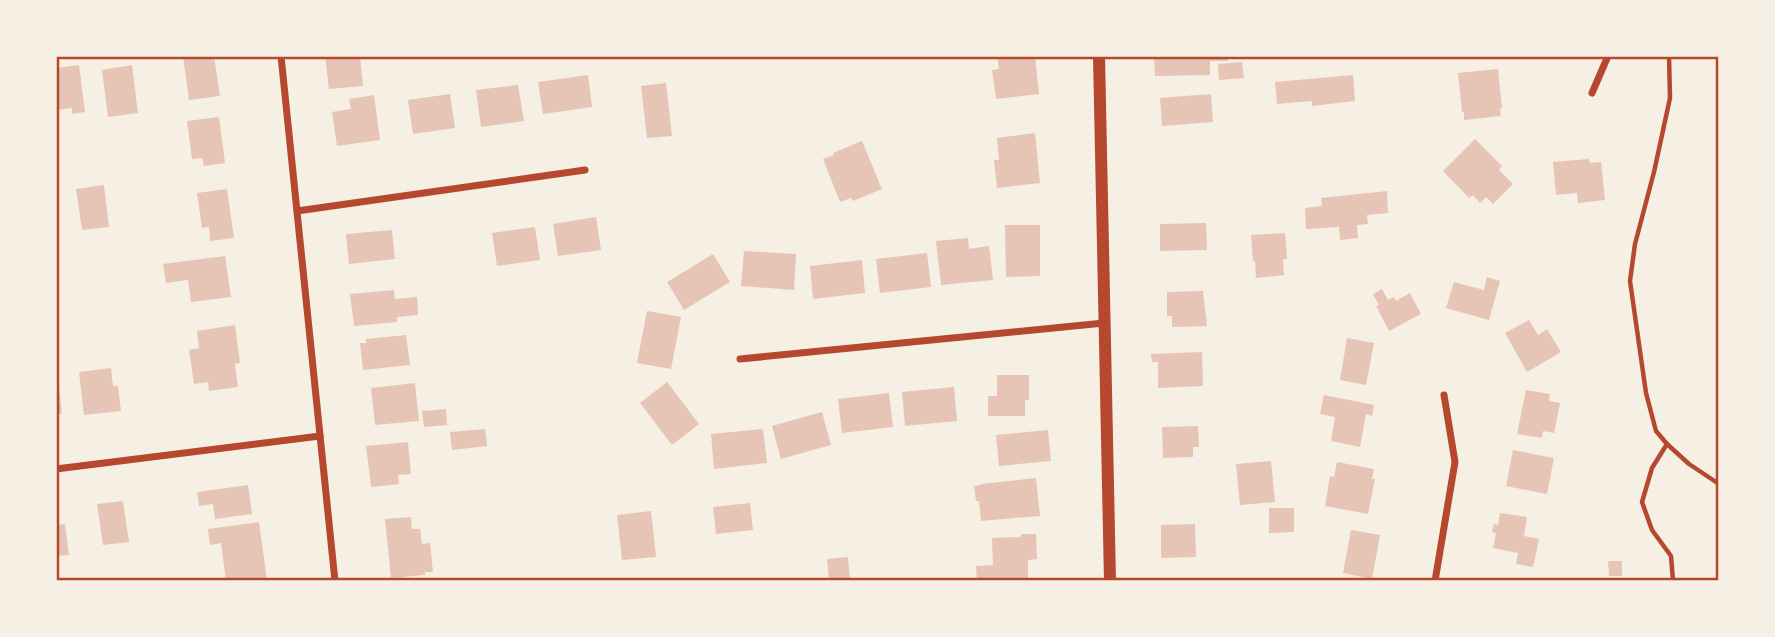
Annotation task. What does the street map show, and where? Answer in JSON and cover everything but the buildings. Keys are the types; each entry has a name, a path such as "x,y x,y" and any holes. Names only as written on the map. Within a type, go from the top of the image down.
{"street":[{"path":"281,56 335,581"},
{"path":"1099,56 1110,581"},
{"path":"1591,93 1608,56"},
{"path":"297,211 585,170"},
{"path":"740,359 1104,323"},
{"path":"1435,581 1455,462 1444,395"},
{"path":"56,469 320,436"}],"path":[{"path":"1669,56 1670,98 1635,244 1630,281 1646,393 1656,431 1689,464 1719,484"},
{"path":"1667,444 1652,468 1642,502 1652,530 1671,556 1672,581"}]}
